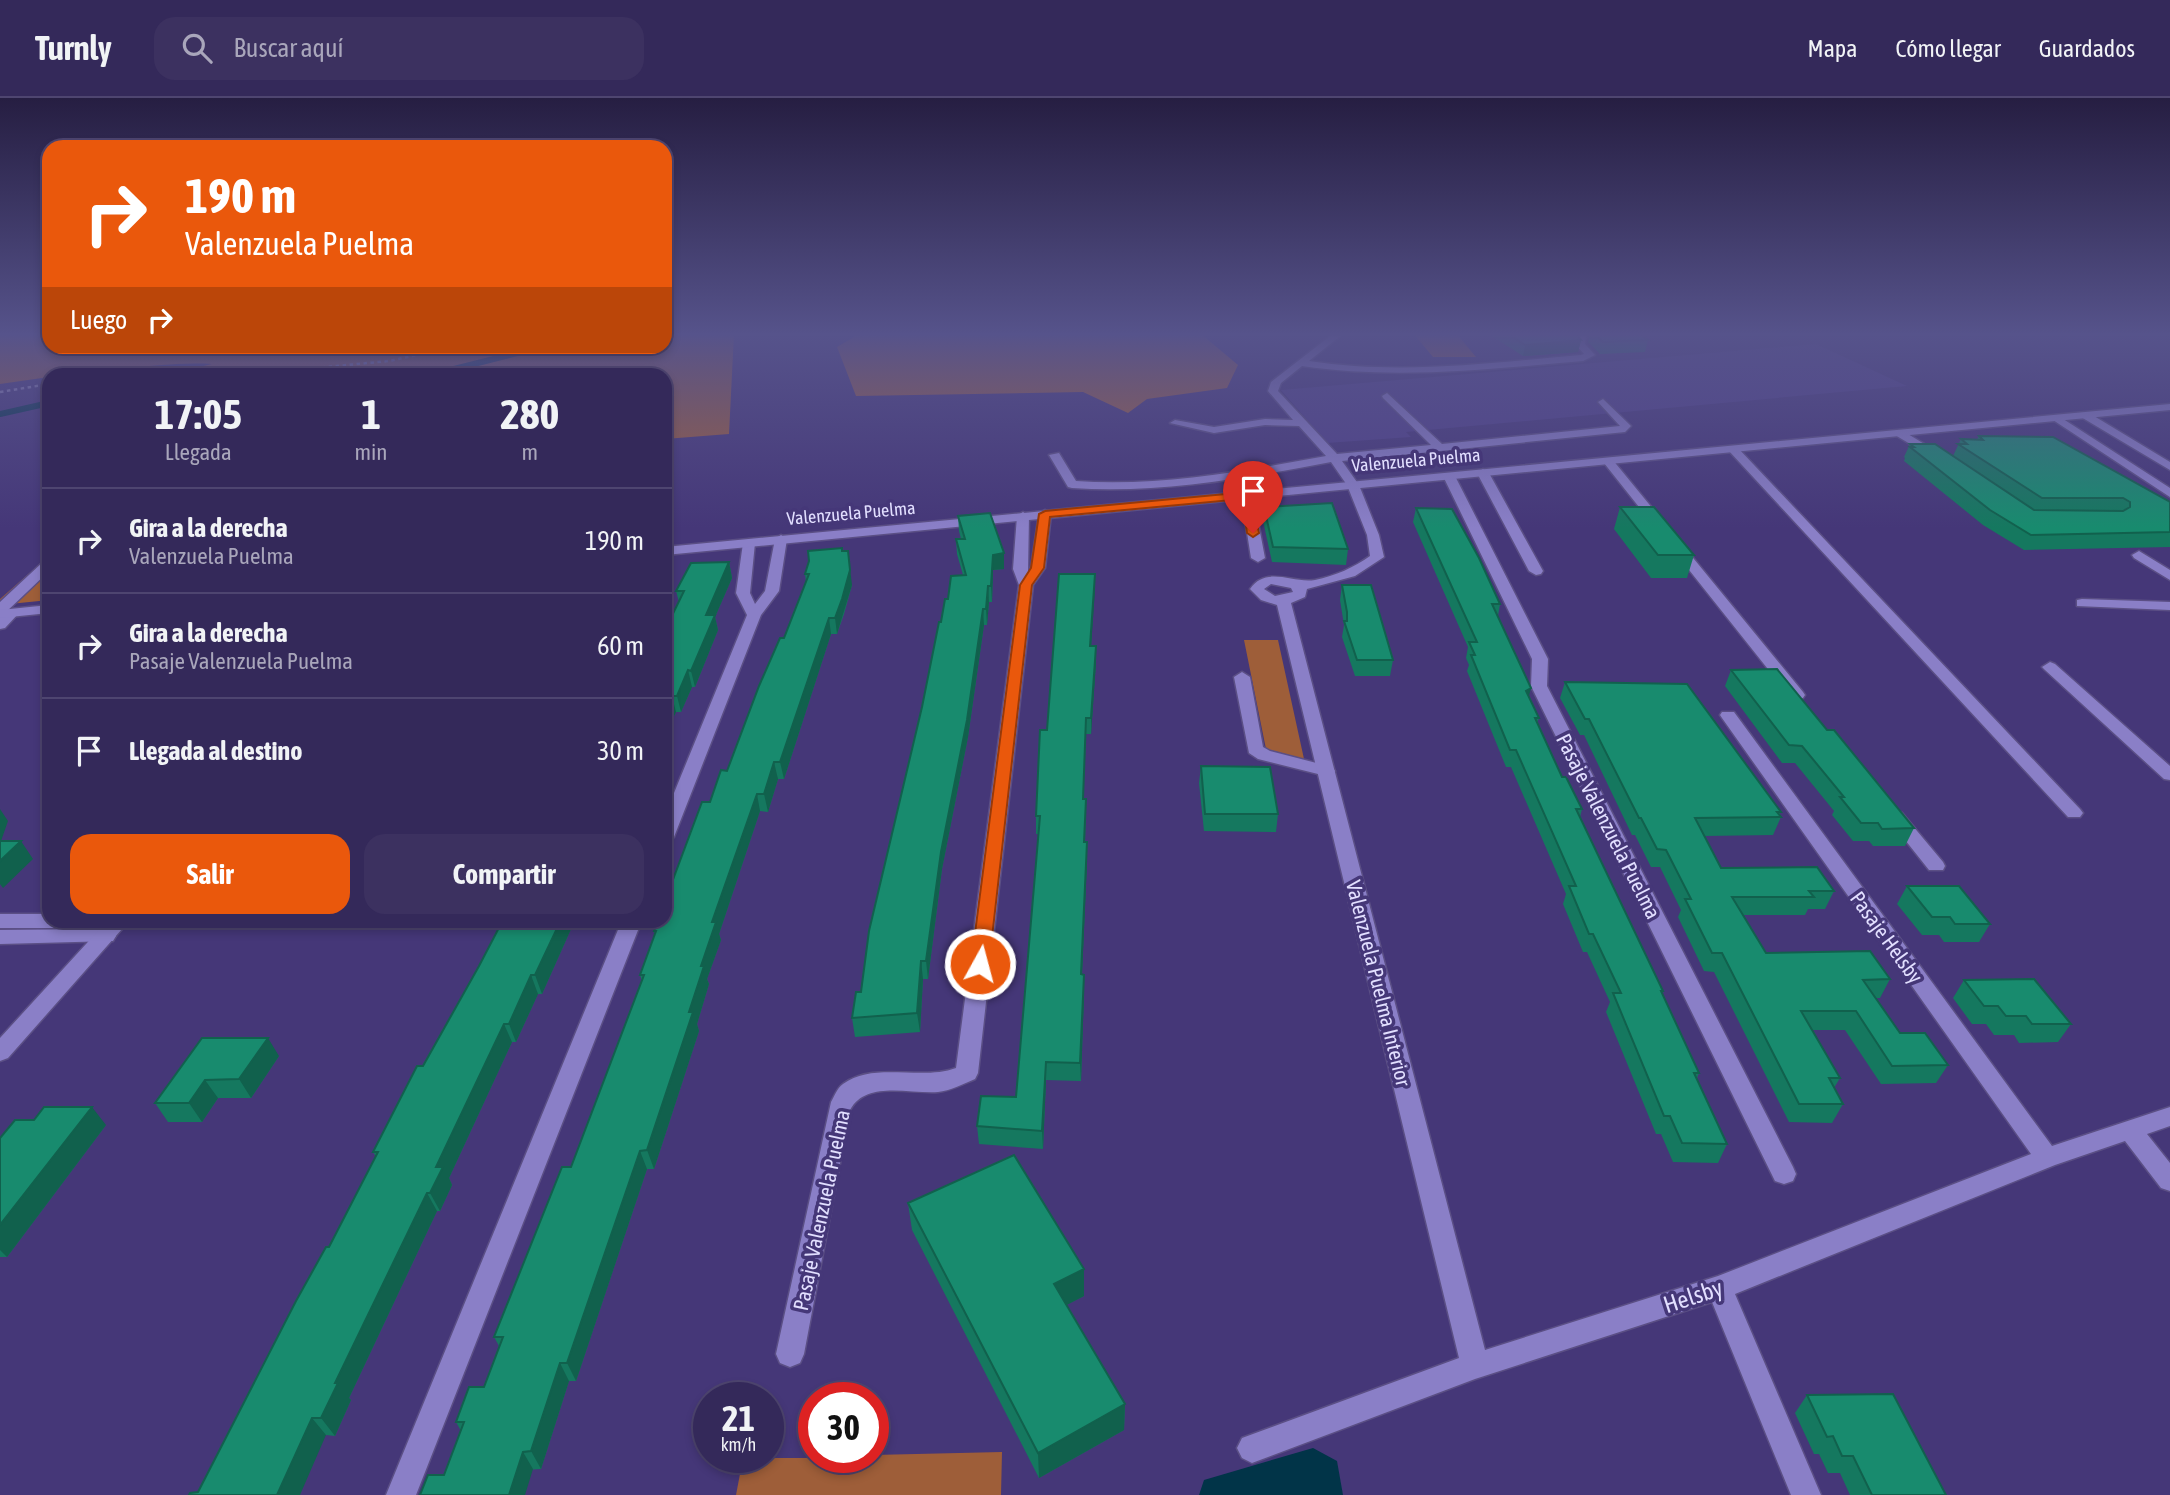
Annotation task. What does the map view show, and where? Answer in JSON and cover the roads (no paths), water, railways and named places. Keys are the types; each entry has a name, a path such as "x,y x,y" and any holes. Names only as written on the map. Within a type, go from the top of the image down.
{"street":[{"path":"1279,398 1334,458 1353,485"},
{"path":"1389,398 1439,447"},
{"path":"1055,455 1072,484 1113,487 1237,476 1334,458 1625,429 1622,420 1603,402"},
{"name":"Valenzuela Puelma","path":"672,550 2170,407"},
{"path":"2085,415 2170,467"},
{"path":"2057,418 2170,493"},
{"path":"1175,423 1214,430 1265,422 1300,423"},
{"path":"1899,433 1951,464"},
{"path":"1733,449 2074,813"},
{"path":"1608,461 1804,703"},
{"path":"1483,473 1536,571"},
{"name":"Pasaje Valenzuela Puelma","path":"1449,476 1541,659 1539,686 1784,1174"},
{"name":"Valenzuela Puelma Interior","path":"1353,485 1373,535 1377,557 1364,569 1290,592 1326,771 1475,1366"},
{"path":"1247,495 1258,558"},
{"name":"Pasaje Valenzuela Puelma","path":"1026,585 1038,568 1045,514"},
{"name":"Pasaje Valenzuela Puelma","path":"790,1354 839,1110 849,1091 868,1083 941,1083 967,1073 1026,585 1020,569 1023,516"},
{"path":"672,820 754,615 772,591 782,539"},
{"path":"749,542 743,593 754,615"},
{"path":"2139,555 2170,576"},
{"path":"0,625 4,612 20,591 42,571"},
{"path":"0,593 20,591"},
{"path":"2082,603 2170,606"},
{"path":"4,612 42,609"},
{"path":"2050,667 2170,775"},
{"path":"1242,677 1255,749 1264,755 1326,771"},
{"name":"Pasaje Helsby","path":"1728,715 2047,1158"},
{"path":"1883,801 1936,866"},
{"path":"0,921 42,924"},
{"path":"0,937 113,928"},
{"path":"0,1052 113,928"},
{"path":"401,1495 629,928"},
{"name":"Helsby","path":"1252,1448 1475,1366 1719,1288 2047,1158 2170,1116"},
{"path":"2130,1130 2170,1181"},
{"path":"1719,1288 1806,1495"}],"water":[{"path":"1313,1448 1337,1461 1343,1495 1199,1495 1204,1480"}],"waterway":[{"path":"0,414 42,405"}]}
